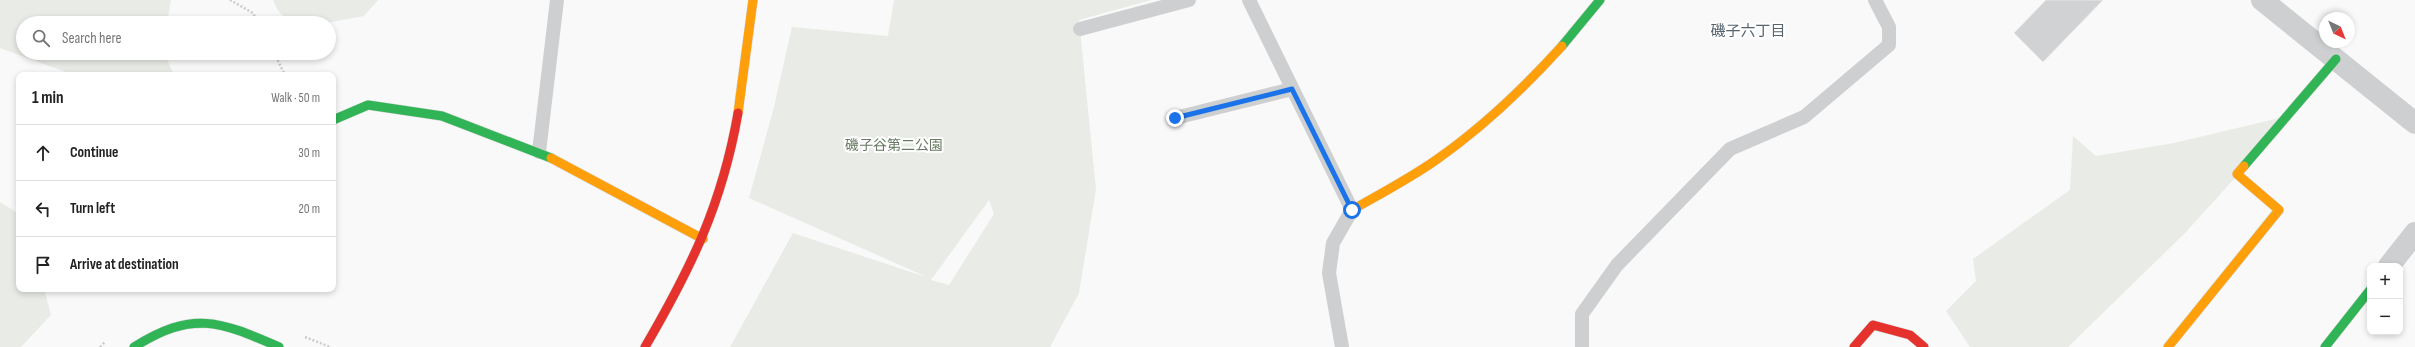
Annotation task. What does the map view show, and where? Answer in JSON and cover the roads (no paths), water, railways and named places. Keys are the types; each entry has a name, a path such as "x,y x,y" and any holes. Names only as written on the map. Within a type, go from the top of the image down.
{"street":[{"path":"645,347 681,286 703,239 730,155 745,71 753,0"},
{"path":"1352,210 1459,143 1530,79 1581,25 1600,0"},
{"path":"2262,0 2415,122"},
{"path":"2168,347 2279,210 2237,174 2336,59"},
{"path":"336,119 368,105 442,116 539,152 703,239"},
{"path":"2391,263 2415,233"},
{"path":"2327,346 2367,294"},
{"path":"134,347 162,330 180,323 211,321 234,327 279,347"},
{"path":"1854,347 1873,325 1910,335 1924,347"}],"lane":[{"path":"539,152 557,0"},
{"path":"1080,29 1189,0"},
{"path":"1250,0 1352,210 1333,243 1329,273 1342,347"},
{"path":"1582,347 1582,314 1617,265 1730,149 1804,116 1889,45 1889,27 1875,0"},
{"path":"1175,118 1292,89"}],"district":[{"name":"磯子六丁目","path":"1748,31"}],"park label":[{"name":"磯子谷第二公園","path":"894,145"}]}
